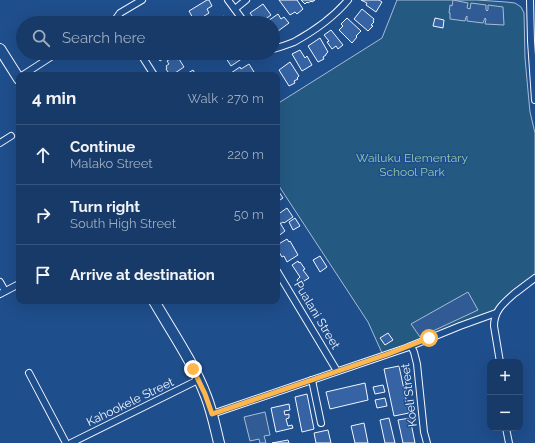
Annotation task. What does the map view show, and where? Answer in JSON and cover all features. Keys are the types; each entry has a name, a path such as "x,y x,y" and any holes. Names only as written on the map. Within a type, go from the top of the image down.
{"main road":[{"path":"0,50 16,72"},
{"path":"156,304 193,369 205,394 212,414 219,443"}],"street":[{"path":"119,16 120,13 142,0"},
{"path":"228,0 240,16"},
{"path":"234,9 246,0"},
{"path":"280,46 292,42 322,24 348,0"},
{"path":"530,0 535,100"},
{"path":"28,72 46,60"},
{"path":"144,60 152,72"},
{"path":"0,143 11,136"},
{"name":"Pualani Street","path":"280,276 337,372"},
{"path":"500,359 494,326 496,313 502,304 535,278"},
{"path":"0,282 3,293 16,286"},
{"path":"212,414 411,346 496,313"},
{"name":"Koeli Street","path":"411,346 417,364 424,432 427,443"},
{"path":"29,373 66,443"},
{"name":"Kahookele Street","path":"71,443 80,441 198,380"},
{"path":"312,380 321,423"},
{"path":"506,431 508,443"}],"green space":[{"name":"Wailuku Elementary School Park","path":"397,0 477,0 515,3 521,7 524,13 525,58 530,112 535,133 535,275 500,303 493,314 382,353 368,322 280,188 280,102 382,38"}],"shaded area":[{"path":"453,0 468,3 467,8 470,9 471,3 486,5 487,11 488,5 503,7 504,25 485,24 485,18 483,23 467,21 467,16 465,21 450,19 450,5 452,6"},
{"path":"468,292 478,310 420,337 411,324"},
{"path":"265,412 270,435 264,436 266,443 260,443 259,439 250,441 244,417"}],"building":[{"path":"207,0 209,0 212,6 207,9 209,13 204,16 192,16 189,11"},
{"path":"279,0 297,0 303,9 297,14 295,12 290,15"},
{"path":"301,0 315,0 305,4"},
{"path":"361,0 379,0 382,2 376,12 366,5 367,3"},
{"path":"263,4 271,15 252,16 250,13"},
{"path":"362,9 374,19 374,22 371,25 373,26 368,31 354,19"},
{"path":"280,17 281,19 284,17 289,23 280,30"},
{"path":"347,18 361,31 352,43 339,30 343,26 341,24"},
{"path":"435,18 444,20 443,28 433,26"},
{"path":"331,30 343,45 338,49 336,46 332,49 327,42 329,41 324,35"},
{"path":"320,38 328,52 323,57 324,59 318,62 308,46"},
{"path":"300,50 305,58 307,56 312,65 302,71 292,54"},
{"path":"180,60 184,67 176,72 168,72 166,66 169,64 167,61"},
{"path":"227,60 240,60 231,66"},
{"path":"290,62 299,76 297,78 298,79 294,81 295,83 289,86 279,70"},
{"path":"249,64 254,72 232,72 240,67 241,69"},
{"path":"287,208 293,217 280,224 280,213"},
{"path":"295,218 300,226 293,230 289,222"},
{"path":"280,223 285,231 280,235"},
{"path":"287,239 289,242 290,241 298,255 287,262 284,256 282,257 280,254 280,243"},
{"path":"320,256 327,267 320,272 313,260"},
{"path":"298,261 305,269 303,270 309,278 299,284 297,280 300,277 292,265"},
{"path":"388,333 393,340 385,345 380,338"},
{"path":"399,366 409,413 394,416 384,369"},
{"path":"365,383 368,400 330,409 326,392"},
{"path":"383,385 385,392 375,394 373,387"},
{"path":"307,394 314,429 302,432 295,397"},
{"path":"385,398 387,406 377,408 375,400"},
{"path":"289,404 290,410 284,411 285,415 289,414 289,418 286,419 288,426 292,425 293,428 276,432 271,408"},
{"path":"389,418 395,443 385,443 380,420"},
{"path":"410,418 415,443 403,443 398,420"},
{"path":"364,423 368,443 355,443 351,426"},
{"path":"328,430 331,443 316,443 314,433"},
{"path":"288,440 289,443 272,443"}],"route":[{"path":"193,369 205,394 212,414 406,348 429,338"}]}
